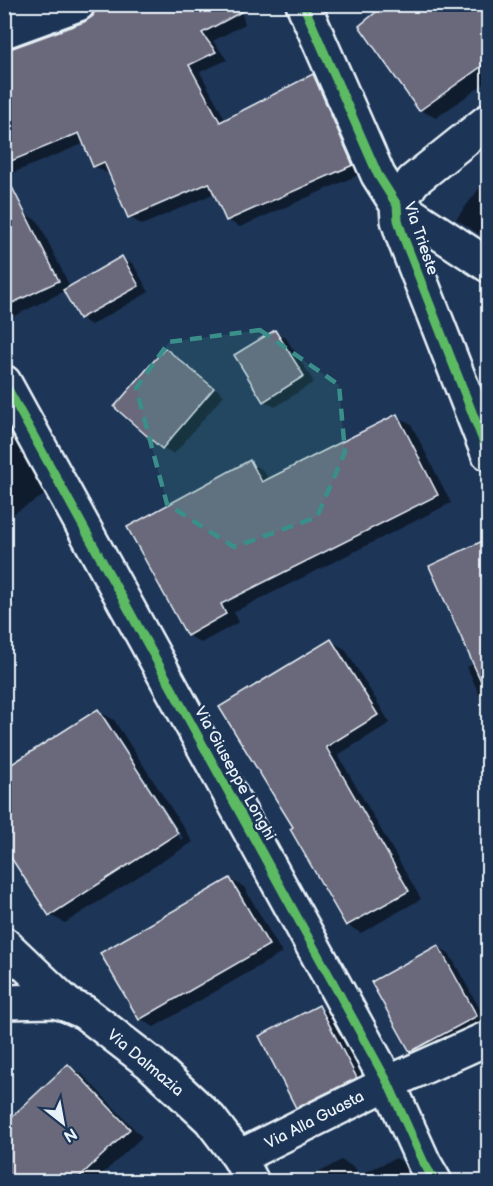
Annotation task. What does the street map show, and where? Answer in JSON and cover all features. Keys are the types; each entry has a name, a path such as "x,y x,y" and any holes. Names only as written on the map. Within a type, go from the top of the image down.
{"street":[{"path":"4,32 78,4"},
{"name":"Via Trieste","path":"303,4 378,175 397,205 398,220 403,236 489,453"},
{"path":"489,121 413,181 397,205 489,265"},
{"name":"Via Giuseppe Longhi","path":"4,382 388,1083 435,1182"},
{"path":"4,944 68,1005"},
{"name":"Via Dalmazia","path":"4,1002 54,1001 84,1012 150,1063 210,1119 246,1169"},
{"name":"Via Alla Guasta","path":"246,1169 388,1083 489,1038"}],"highlighted area":[{"path":"260,330 339,385 345,452 317,517 234,547 167,504 136,388 169,342"}],"building":[{"path":"96,4 256,4 202,33 216,52 189,65 220,122 313,74 353,165 226,221 209,183 128,218 104,162 93,167 79,133 4,164 4,49 10,49 84,22 93,16"},
{"path":"386,4 489,4 489,61 419,111 359,26"},
{"path":"4,171 59,281 4,307"},
{"path":"122,256 139,286 79,319 63,290"},
{"path":"275,330 304,376 263,402 234,355"},
{"path":"165,348 214,388 162,449 114,407"},
{"path":"397,414 438,495 221,604 226,614 187,636 127,527 250,460 262,482"},
{"path":"489,538 489,699 429,566"},
{"path":"331,639 378,715 326,747 409,891 346,926 290,829 293,827 219,707"},
{"path":"98,709 178,833 49,916 4,847 4,769"},
{"path":"230,878 269,945 139,1020 100,953"},
{"path":"438,945 477,1016 410,1052 371,982"},
{"path":"319,1005 357,1078 296,1108 259,1036"},
{"path":"68,1064 130,1129 74,1182 15,1182 4,1171 4,1124"}],"cycle path":[{"path":"303,4 378,175 397,205 398,220 403,236 488,453"},
{"path":"4,382 388,1083 435,1182"}]}
